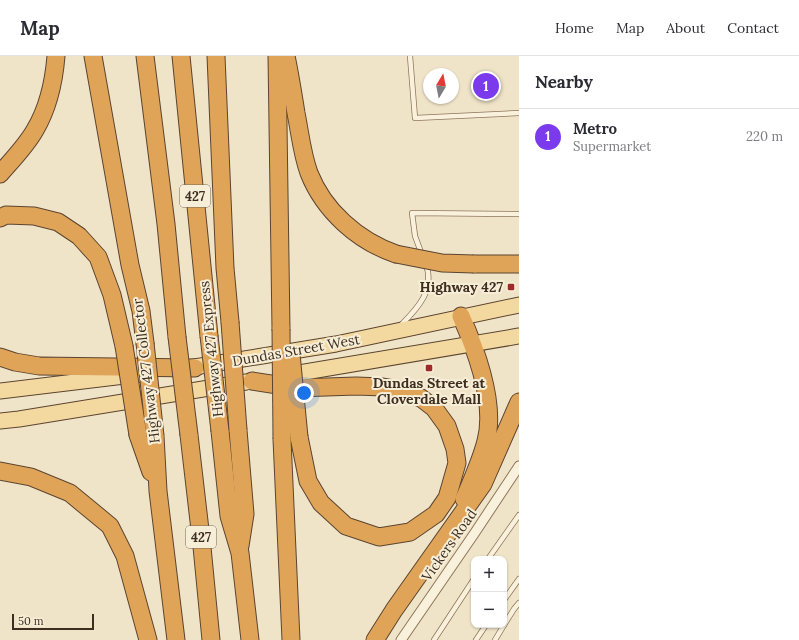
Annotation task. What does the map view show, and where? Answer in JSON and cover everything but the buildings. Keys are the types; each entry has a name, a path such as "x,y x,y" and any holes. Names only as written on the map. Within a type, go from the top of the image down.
{"highway":[{"path":"0,174 35,130 51,89 56,56"},
{"name":"Highway 427 Collector","path":"93,56 130,265 141,312 155,436 158,490 176,640"},
{"path":"103,56 138,265 141,312"},
{"name":"427","path":"145,56 202,547 211,640"},
{"name":"Highway 427 Express","path":"181,56 230,516 240,553 250,640"},
{"path":"216,56 226,268 245,514 240,553"},
{"path":"252,381 297,388 356,386 383,387 400,390 421,398 434,408 447,426 455,449 457,462 447,498 436,514 410,532 379,537 346,526 321,503 308,481 299,437 285,330 281,285 277,56"},
{"path":"286,56 302,147 310,174 332,210 349,227 371,243 396,254 442,263 519,264"},
{"path":"0,218 6,215 34,216 58,222 79,236 98,257 112,295 124,346 138,435 158,490"},
{"path":"455,523 487,440 489,415 487,392 473,344 460,316"},
{"path":"285,330 282,439 291,640"},
{"path":"0,357 15,362 39,366 195,368"},
{"path":"375,640 394,610 483,484 519,402"},
{"path":"0,471 31,477 70,493 110,526 126,556 148,640"}],"main road":[{"name":"Dundas Street West","path":"0,391 195,368 336,344 460,316 519,305"},
{"name":"Dundas Street West","path":"0,421 252,381 519,336"}],"street":[{"name":"Vickers Road","path":"401,640 519,466"}],"lane":[{"path":"410,58 415,118 519,113"},
{"path":"397,330 421,302 428,284 429,272 416,236 412,213 519,214"},
{"path":"490,556 519,515"},
{"path":"507,596 519,579"},
{"path":"434,640 471,584"},
{"path":"507,620 519,603"},
{"path":"476,640 484,628"},
{"path":"494,640 502,628"}],"place":[{"name":"Metro","path":"486,86"},
{"name":"Highway 427","path":"511,287"},
{"name":"Dundas Street at Cloverdale Mall","path":"429,368"}]}
